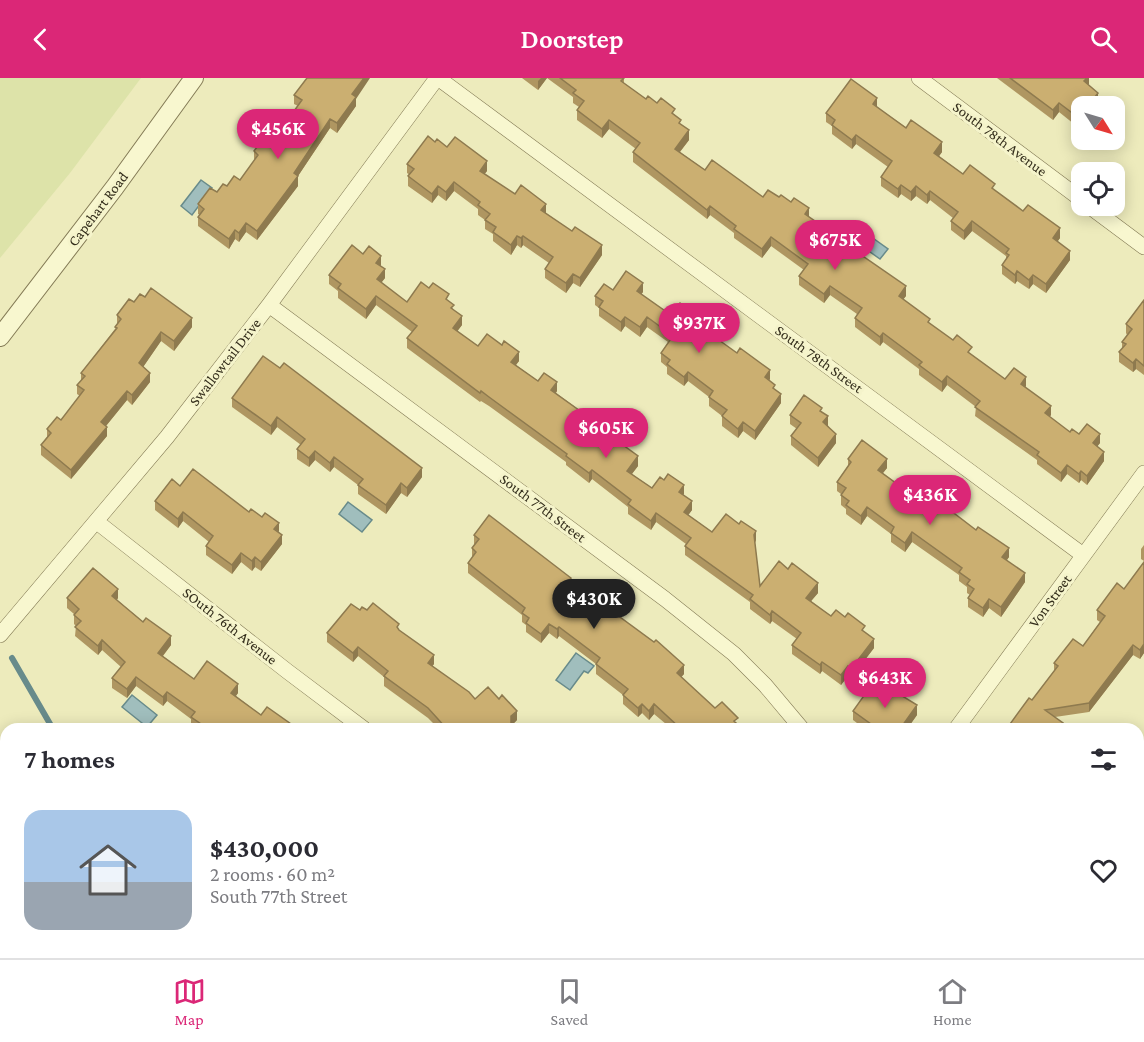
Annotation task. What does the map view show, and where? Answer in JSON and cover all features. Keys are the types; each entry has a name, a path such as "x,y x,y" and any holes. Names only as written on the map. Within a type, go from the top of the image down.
{"street":[{"name":"Capehart Road","path":"0,337 115,187 194,78"},
{"name":"Swallowtail Drive","path":"0,635 167,437 269,305 438,78"},
{"name":"South 78th Street","path":"438,78 1083,555"},
{"name":"South 78th Avenue","path":"919,78 1071,192"},
{"path":"1102,216 1144,247"},
{"name":"South 77th Street","path":"269,305 665,599 734,654 765,685 797,723"},
{"name":"Von Street","path":"960,723 1144,473"},
{"name":"SOuth 76th Avenue","path":"97,522 355,723"}],"green space":[{"path":"0,78 141,78 70,173 0,258"}],"water":[{"path":"201,180 212,188 192,215 181,206"},
{"path":"863,231 888,249 880,259 856,242"},
{"path":"348,502 372,520 362,532 339,514"},
{"path":"576,653 594,666 588,673 584,671 570,690 556,680"},
{"path":"132,695 157,715 150,723 142,723 122,707"}],"building":[{"path":"307,78 364,78 352,94 356,97 337,123 330,119 294,173 298,176 257,231 246,223 239,233 235,230 229,239 198,217 204,209 198,204 210,188 217,192 223,184 227,186 234,176 240,180 258,155 254,151 263,139 268,144 273,137 285,146 305,118 294,111 302,100 294,95"},
{"path":"560,78 624,78 621,81 646,99 648,96 657,103 661,98 675,109 672,113 681,120 679,123 689,130 675,149 705,170 712,160 763,197 768,190 791,202 794,198 809,208 805,214 831,232 834,228 857,245 854,250 906,286 899,296 930,319 928,322 953,340 957,335 972,347 968,352 1005,379 1014,368 1026,377 1021,384 1051,406 1045,413 1070,432 1072,429 1079,434 1087,424 1100,434 1093,443 1104,452 1087,476 1081,471 1079,474 1067,465 1061,473 1037,455 1039,452 975,407 980,401 947,376 942,382 919,365 922,362 883,333 880,337 855,318 862,308 830,286 824,294 799,276 808,264 771,237 762,249 734,229 736,226 710,206 707,210 633,152 640,143 609,120 602,129 577,110 584,101 573,93 576,90"},
{"path":"1010,78 1087,78 1084,81 1098,93 1096,96 1071,96 1071,112 1059,103 1053,110"},
{"path":"851,79 877,98 873,104 906,128 911,120 942,142 934,153 963,174 970,165 995,184 992,188 1023,211 1028,205 1060,228 1053,238 1070,251 1046,284 1033,275 1029,280 1017,271 1015,275 1002,265 1009,255 1006,253 1009,249 972,221 964,231 951,221 958,212 930,191 927,195 916,186 911,192 901,185 898,189 881,177 892,161 856,135 852,140 832,125 835,120 826,113"},
{"path":"428,136 435,142 437,139 447,147 455,137 487,161 480,171 515,194 521,185 546,204 541,210 572,231 575,227 602,245 580,278 573,274 566,283 545,269 553,257 523,236 521,238 517,236 511,245 493,232 496,227 485,220 490,214 478,205 480,202 454,182 446,192 438,186 432,194 408,176 414,169 407,164"},
{"path":"352,245 363,254 369,246 381,256 376,263 385,269 377,279 407,302 421,282 429,288 433,283 449,294 446,299 454,305 451,308 462,316 453,328 478,346 487,334 502,345 504,341 519,352 511,362 538,381 544,373 557,382 551,390 597,423 602,416 615,425 608,434 638,456 627,471 652,488 660,477 664,480 668,474 684,485 679,492 692,501 684,512 712,532 726,514 739,524 741,521 756,531 754,535 760,586 779,561 788,569 792,563 818,583 806,598 831,616 836,610 845,617 848,613 865,626 862,630 874,639 851,669 848,666 841,675 822,662 820,665 792,645 801,633 772,611 770,615 750,599 753,595 685,546 691,538 656,513 651,521 628,504 631,500 592,470 589,473 566,456 567,454 407,338 417,326 376,296 366,309 338,288 341,284 329,275"},
{"path":"626,271 643,283 637,291 671,315 680,303 705,321 702,325 713,333 712,335 737,353 740,348 770,370 765,377 781,394 755,431 743,422 738,429 722,416 727,410 709,397 713,391 688,372 684,377 667,364 670,360 661,353 673,336 647,317 640,327 625,317 621,322 599,307 603,301 595,296 604,284 613,290"},
{"path":"151,288 192,318 174,341 161,332 139,363 150,373 132,395 127,391 101,422 107,427 71,470 41,445 51,433 47,429 57,417 61,420 84,390 77,385 85,376 81,373 117,328 115,327 121,319 117,315 129,299 134,302 140,294 145,297"},
{"path":"1144,300 1144,366 1136,359 1133,363 1119,352 1126,344 1122,342 1132,329 1126,324"},
{"path":"263,356 280,368 284,363 422,468 407,488 401,483 386,505 358,485 363,479 334,457 330,463 315,451 309,458 297,449 305,439 277,417 271,426 232,398"},
{"path":"804,395 822,408 820,411 828,416 823,422 836,434 818,458 791,436 801,423 790,415"},
{"path":"862,440 887,459 878,470 911,494 919,483 944,501 942,504 976,530 978,527 1009,548 1002,557 1025,573 1001,607 989,599 983,608 968,598 974,589 967,584 970,580 959,572 962,568 912,532 905,543 891,533 894,527 867,507 861,516 846,505 849,501 841,495 846,488 837,482 851,462 848,459"},
{"path":"193,469 249,512 251,509 262,517 265,513 279,523 274,529 282,535 261,562 255,557 252,561 241,553 232,565 206,546 213,536 183,512 178,519 155,501 172,479 180,486"},
{"path":"489,515 571,578 566,584 593,604 599,596 622,614 620,617 654,642 656,640 684,665 677,673 715,708 722,702 738,718 734,721 736,723 675,723 654,704 649,711 642,704 638,708 623,695 628,689 596,664 600,658 559,627 557,629 549,624 541,634 526,623 529,618 522,613 525,608 468,563 476,552 472,548 479,539 474,535"},
{"path":"1144,562 1144,644 1140,650 1133,645 1089,703 1045,710 1063,723 1011,723 1029,698 1032,700 1058,666 1054,663 1073,639 1083,646 1105,616 1097,610 1117,583 1124,589"},
{"path":"93,568 118,589 112,596 143,622 146,618 171,636 158,653 194,679 207,661 238,684 231,693 261,715 267,707 290,723 200,723 191,717 195,712 167,692 163,697 136,677 127,689 112,678 125,662 102,640 98,646 75,627 81,621 74,615 79,609 67,598"},
{"path":"373,603 399,624 397,627 399,630 434,655 428,663 469,692 475,699 488,687 499,699 502,695 517,711 511,716 511,723 442,723 428,708 384,676 388,671 358,647 353,653 327,633 351,604 360,610 362,607 367,610"},
{"path":"879,687 888,694 891,689 917,705 904,723 870,723 853,711 868,690 874,695"}],"waterway":[{"path":"12,658 50,723"}]}
